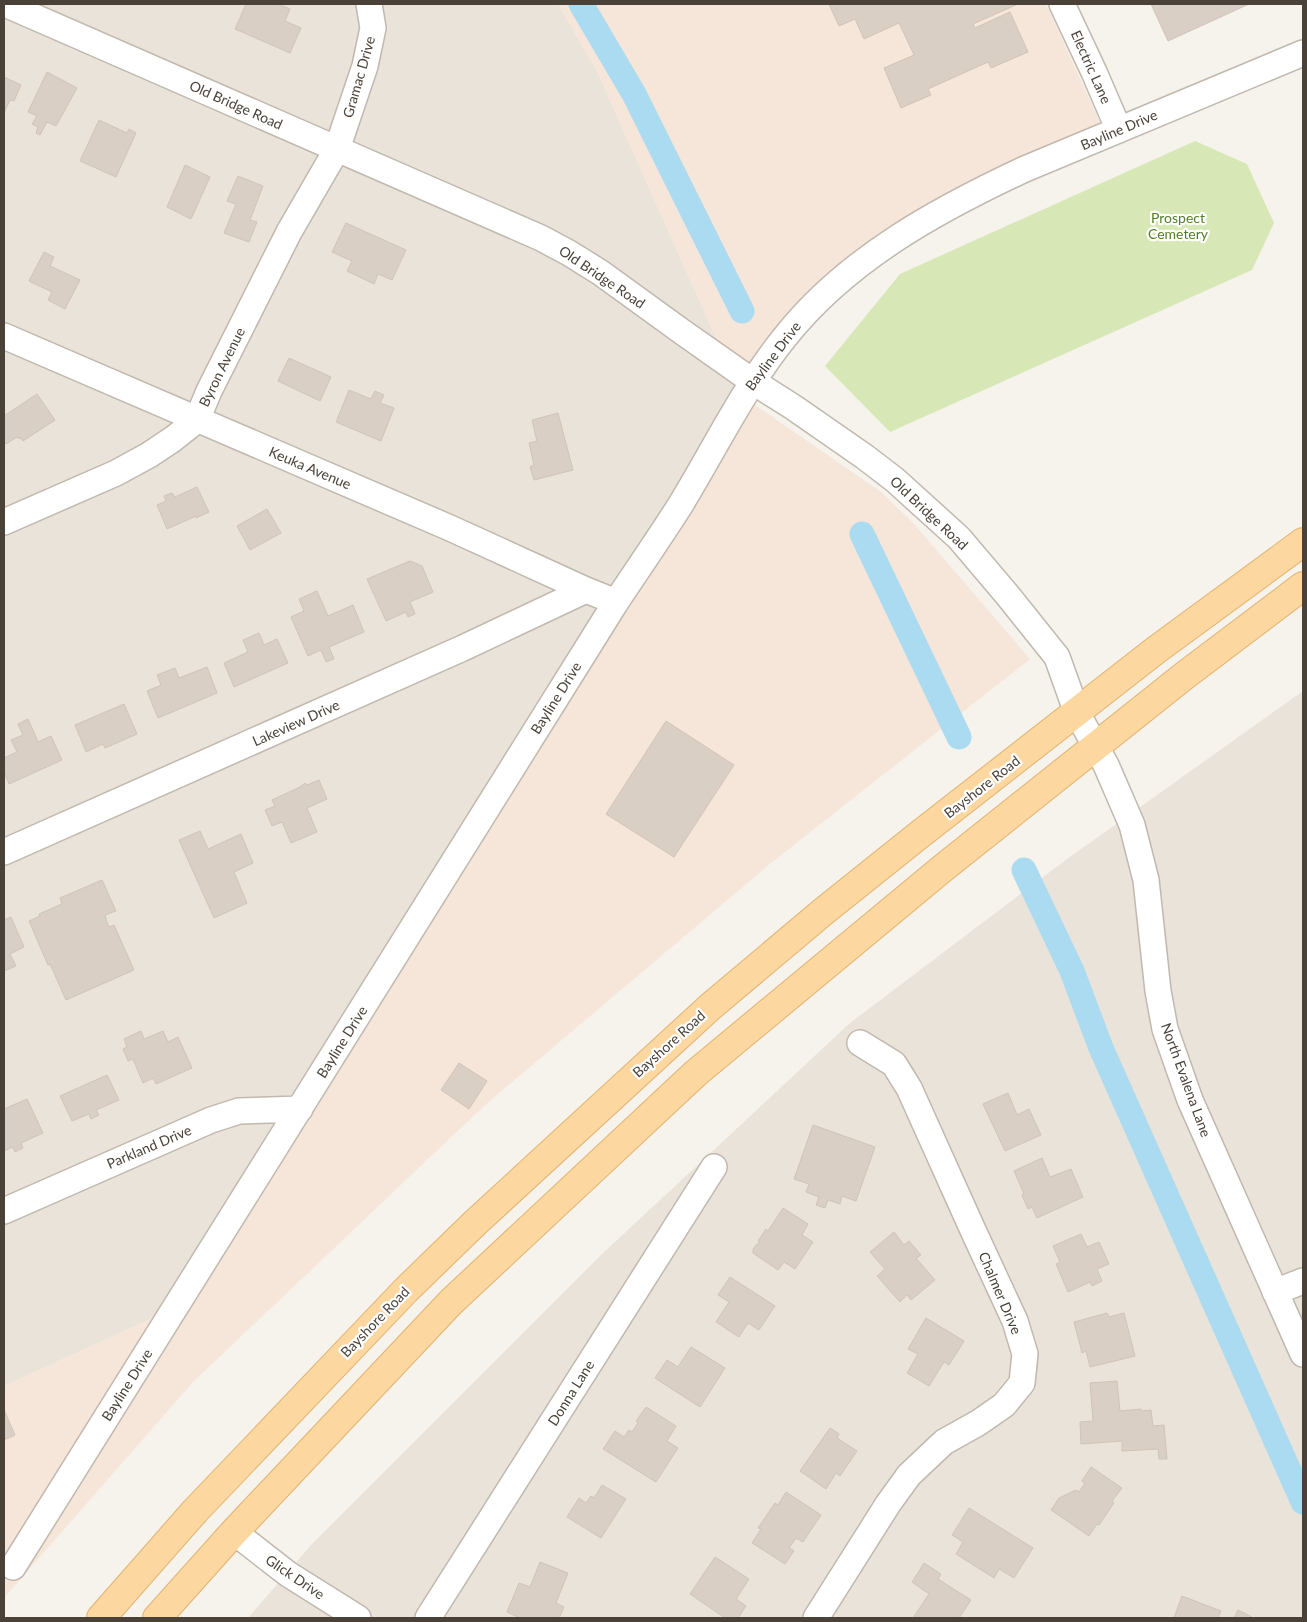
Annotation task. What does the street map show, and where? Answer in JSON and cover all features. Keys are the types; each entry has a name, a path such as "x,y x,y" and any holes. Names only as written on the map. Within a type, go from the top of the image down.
{"main road":[{"name":"Bayshore Road","path":"101,1618 202,1504 406,1290 476,1222 718,1000 846,893 1156,650 1303,542"},
{"path":"157,1618 234,1532 451,1302 696,1073 943,868 1184,676 1303,586"}],"street":[{"name":"Old Bridge Road","path":"5,4 541,238 601,273 752,381 865,457 895,480 959,538 1057,657 1077,713"},
{"name":"Gramac Drive","path":"337,149 365,66 373,28 369,4"},
{"name":"Electric Lane","path":"1062,4 1119,130"},
{"name":"Bayline Drive","path":"13,1567 616,602 680,504 752,381 786,336 842,279 873,254 901,234 984,188 1025,169 1303,53"},
{"name":"Byron Avenue","path":"4,522 116,473 157,450 197,420 209,391 289,232 337,149"},
{"name":"Keuka Avenue","path":"4,336 450,528 616,602"},
{"name":"Lakeview Drive","path":"4,852 454,652 586,590"},
{"name":"North Evalena Lane","path":"1077,713 1096,746 1123,801 1132,825 1146,880 1158,991 1165,1029 1190,1100 1303,1354"},
{"name":"Chalmer Drive","path":"816,1618 888,1504 909,1475 944,1442 978,1423 1004,1405 1022,1384 1025,1354 1015,1321 909,1088 894,1064 860,1043"},
{"name":"Parkland Drive","path":"4,1211 211,1120 239,1112 300,1109"},
{"name":"Donna Lane","path":"428,1618 714,1167"},
{"path":"1275,1292 1303,1280"},
{"name":"Glick Drive","path":"234,1532 288,1574 358,1618"}],"shaded area":[{"path":"4,4 558,4 596,69 742,396 155,1317 4,1386"},
{"path":"558,4 1046,4 1106,136 859,266 742,396 596,69"},
{"path":"742,396 881,492 914,524 1030,659 771,863 485,1105 193,1382 4,1598 4,1386 155,1317"},
{"path":"1303,691 1303,1618 248,1618 313,1543 601,1255 850,1023 1063,862"}],"green space":[{"name":"Prospect Cemetery","path":"1195,141 1247,164 1274,223 1252,270 890,432 825,366 900,274"}],"building":[{"path":"246,4 278,4 290,9 285,21 301,28 290,53 235,29"},
{"path":"829,4 1018,4 973,24 975,28 1010,12 1028,52 991,68 988,62 928,89 931,95 901,108 884,68 914,55 899,23 864,39 855,19 839,26"},
{"path":"1151,4 1249,4 1168,41"},
{"path":"47,72 77,88 56,126 47,122 40,135 36,133 38,127 32,124 37,116 28,112"},
{"path":"4,77 21,85 14,101 10,100 4,113"},
{"path":"99,120 127,133 129,129 136,133 116,177 80,161"},
{"path":"185,165 210,177 191,219 167,207"},
{"path":"238,176 263,186 250,220 257,222 249,242 224,233 236,204 227,201"},
{"path":"346,223 406,250 392,280 378,274 374,284 347,271 352,261 332,252"},
{"path":"44,252 54,257 50,266 80,280 65,309 48,300 52,292 29,281"},
{"path":"289,358 331,377 320,401 278,381"},
{"path":"349,390 371,399 375,391 384,395 380,403 394,408 381,441 336,422"},
{"path":"37,394 55,420 23,441 20,437 19,439 17,437 6,444 4,442 4,416"},
{"path":"558,413 573,470 534,480 530,467 534,465 529,443 537,441 532,420"},
{"path":"197,487 209,512 167,529 157,505 166,501 164,496 172,493 175,497"},
{"path":"267,509 281,533 250,550 237,526"},
{"path":"410,561 422,566 433,592 410,602 415,614 408,617 406,612 386,621 367,579"},
{"path":"317,591 328,616 353,605 364,632 329,647 334,659 326,662 321,650 308,656 291,617 304,611 299,599"},
{"path":"259,633 264,645 277,639 288,663 234,687 224,663 248,652 243,640"},
{"path":"207,667 217,693 158,718 147,691 161,685 157,675 175,668 179,678"},
{"path":"124,704 137,734 105,748 103,744 86,752 75,725"},
{"path":"28,719 38,742 51,736 62,760 9,784 4,772 4,758 17,752 11,740 23,735 18,724"},
{"path":"666,721 734,765 674,857 606,814"},
{"path":"319,780 327,799 307,808 317,832 291,843 282,822 272,826 265,810 275,806 272,800 305,783 307,785"},
{"path":"200,831 208,849 241,834 253,863 234,872 247,903 214,918 179,840"},
{"path":"102,880 116,911 105,915 107,922 109,927 114,925 134,970 66,1000 29,921 40,916 39,914 62,904 60,898"},
{"path":"11,917 24,947 10,954 16,966 4,971 4,920"},
{"path":"141,1031 144,1039 163,1031 168,1042 178,1037 192,1068 156,1084 153,1078 143,1083 133,1059 128,1061 123,1049 127,1047 124,1039"},
{"path":"459,1063 487,1081 469,1109 441,1090"},
{"path":"107,1075 119,1100 96,1110 99,1115 91,1119 89,1114 72,1121 60,1096"},
{"path":"1008,1093 1017,1115 1029,1109 1041,1135 1005,1151 983,1104"},
{"path":"27,1099 43,1133 21,1143 23,1148 15,1152 13,1147 4,1151 4,1109"},
{"path":"813,1125 875,1147 856,1201 842,1196 840,1204 828,1200 825,1208 816,1205 819,1197 806,1192 809,1184 794,1179"},
{"path":"1042,1158 1050,1177 1071,1169 1083,1197 1037,1218 1032,1207 1028,1209 1014,1171"},
{"path":"783,1208 808,1224 802,1235 813,1242 795,1269 784,1262 778,1270 753,1253 753,1249 760,1242 758,1241 766,1229 768,1231"},
{"path":"894,1232 904,1245 909,1241 921,1255 916,1258 935,1280 911,1300 907,1295 900,1302 877,1276 885,1269 870,1252"},
{"path":"1081,1234 1087,1247 1099,1242 1109,1264 1097,1269 1102,1281 1092,1286 1090,1282 1068,1292 1056,1264 1060,1262 1053,1246"},
{"path":"730,1277 775,1306 759,1330 748,1323 739,1337 716,1322 729,1302 718,1295"},
{"path":"1107,1313 1109,1317 1124,1313 1135,1356 1090,1367 1086,1351 1082,1353 1074,1322"},
{"path":"926,1318 964,1341 949,1365 944,1362 929,1386 907,1373 918,1354 908,1349"},
{"path":"691,1347 725,1368 700,1407 655,1378 667,1360 678,1367"},
{"path":"1117,1381 1120,1411 1151,1410 1153,1426 1164,1425 1167,1459 1159,1459 1158,1449 1122,1451 1122,1441 1081,1444 1080,1422 1093,1421 1090,1383"},
{"path":"646,1407 676,1426 667,1441 678,1448 656,1482 603,1449 615,1431 624,1437 629,1430 632,1432 638,1423 636,1421"},
{"path":"4,1410 15,1435 4,1440"},
{"path":"830,1428 839,1434 837,1438 857,1451 840,1476 836,1473 826,1489 800,1471"},
{"path":"1091,1467 1122,1488 1112,1501 1114,1503 1099,1525 1097,1524 1089,1536 1051,1510 1059,1498 1076,1490 1079,1492 1085,1483 1082,1481"},
{"path":"602,1485 626,1499 601,1538 567,1517 579,1498 586,1503 591,1496 594,1498"},
{"path":"786,1492 821,1515 803,1542 796,1538 789,1548 794,1551 785,1564 752,1543 761,1529 758,1528 775,1503 778,1505"},
{"path":"969,1508 1033,1548 1014,1578 999,1569 994,1578 956,1554 963,1542 952,1535"},
{"path":"715,1557 749,1579 736,1599 746,1606 738,1618 725,1618 690,1594"},
{"path":"540,1562 568,1573 556,1603 564,1607 559,1618 520,1618 507,1612 519,1583 530,1587"},
{"path":"924,1563 941,1574 938,1579 971,1600 959,1618 913,1618 929,1594 912,1582"},
{"path":"1182,1596 1221,1611 1218,1618 1174,1618"},
{"path":"1238,1610 1252,1617 1234,1618"}],"waterway":[{"path":"581,4 634,94 742,311"},
{"path":"862,534 959,737"},
{"path":"1024,870 1072,971 1101,1048 1303,1502"}]}
